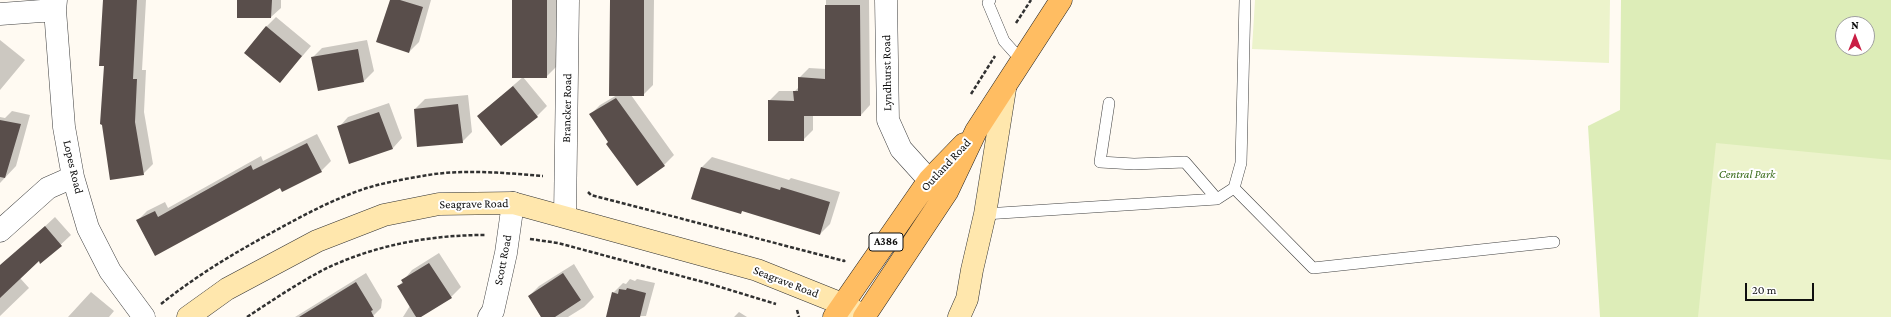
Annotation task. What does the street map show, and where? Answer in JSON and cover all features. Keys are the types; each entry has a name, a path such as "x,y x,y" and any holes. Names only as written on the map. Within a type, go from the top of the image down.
{"main road":[{"name":"Outland Road","path":"838,311 929,180 976,131 1005,89 1021,60 1061,0"},
{"name":"Outland Road","path":"865,317 947,192 976,131"}],"street":[{"name":"Brancker Road","path":"565,216 568,0"},
{"name":"Lyndhurst Road","path":"886,0 888,120 901,149 929,180"},
{"path":"0,14 56,5"},
{"name":"Lopes Road","path":"56,5 64,127 73,177 88,228 110,271 144,317"},
{"path":"959,317 967,299 985,214 1005,89"},
{"path":"0,232 48,188 73,177"},
{"name":"Seagrave Road","path":"188,317 228,289 317,241 384,215 439,204 513,203 565,216 668,247 757,270 838,311 865,317"},
{"name":"Scott Road","path":"490,317 495,304 513,203"}],"lane":[{"path":"990,0 988,3 1004,41 1021,60"},
{"path":"985,214 1217,198 1234,188 1241,163 1245,0"},
{"path":"1109,102 1100,162 1134,164 1185,162 1217,198"},
{"path":"1234,188 1312,268 1554,242"}],"path":[{"path":"968,99 1031,0"},
{"path":"247,317 326,269 376,250 406,242 441,237 484,235 508,236 558,243 707,283 782,306"},
{"path":"802,251 844,261 848,255"},
{"path":"789,308 797,310 800,317"}],"green space":[{"path":"1255,0 1610,0 1609,63 1252,49"},
{"name":"Central Park","path":"1621,0 1891,0 1891,317 1600,317 1588,126 1620,110"},
{"path":"1716,143 1891,160 1891,317 1698,317"}],"building":[{"path":"103,0 137,0 133,79 137,79 135,122 144,175 110,180 102,125 100,124 104,66 99,66"},
{"path":"237,0 272,0 271,18 237,18"},
{"path":"390,0 400,0 423,7 409,53 376,42"},
{"path":"512,0 547,0 547,78 512,78"},
{"path":"610,0 644,0 644,96 609,96"},
{"path":"825,5 860,5 861,116 804,116 804,141 768,141 768,100 794,101 793,91 798,91 798,77 825,79"},
{"path":"266,26 302,56 280,83 244,53"},
{"path":"358,49 364,82 318,91 311,57"},
{"path":"513,86 538,117 501,146 477,116"},
{"path":"616,98 665,166 637,186 606,144 608,142 589,114"},
{"path":"458,104 463,143 417,147 414,109"},
{"path":"379,112 393,149 349,164 337,126"},
{"path":"0,120 21,124 5,178 0,177"},
{"path":"307,143 322,172 282,192 280,188 155,256 136,220 155,211 158,217 251,165 253,170"},
{"path":"701,167 780,190 781,187 830,202 820,235 742,211 741,214 691,199"},
{"path":"45,226 62,246 40,264 39,261 0,298 0,265"},
{"path":"429,263 452,298 421,317 416,317 397,286 403,283 401,280"},
{"path":"563,273 581,300 555,317 541,317 528,296"},
{"path":"356,282 373,310 371,311 374,317 299,317"},
{"path":"627,288 646,293 640,317 606,317 612,292 618,294 619,289 626,290"}]}
